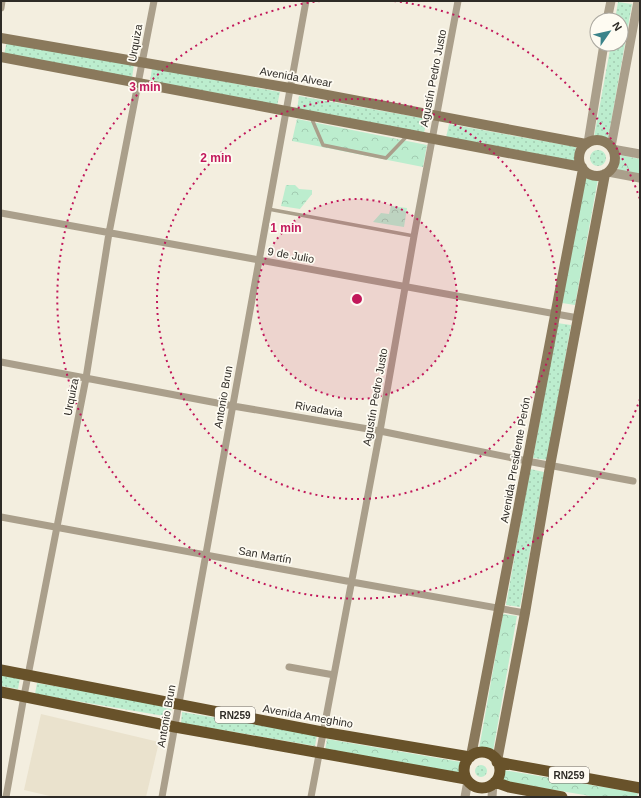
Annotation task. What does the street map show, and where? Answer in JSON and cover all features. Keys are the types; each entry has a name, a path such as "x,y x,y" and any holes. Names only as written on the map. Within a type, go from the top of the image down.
{"highway":[{"name":"Avenida Ameghino","path":"1,670 322,732 470,757"},
{"name":"RN259","path":"1,692 175,727 467,780 476,787 488,787 494,783 562,797"},
{"name":"RN259","path":"470,757 483,752 489,754 497,762 640,788"},
{"path":"467,780 464,769 465,763 470,757"},
{"path":"494,783 499,773 497,762"}],"main road":[{"name":"Avenida Alvear","path":"1,38 290,88 587,143"},
{"path":"1,57 582,168 592,175 601,176 612,167 615,158 612,148 605,142 601,141 592,141 587,143 580,153 582,168"},
{"name":"Avenida Presidente Perón","path":"470,757 500,609 582,168"},
{"path":"497,762 525,613 550,466 606,173"}],"street":[{"path":"1,8 2,1"},
{"name":"Urquiza","path":"6,797 28,675 86,378 110,233 154,1"},
{"name":"Antonio Brun","path":"162,797 306,1"},
{"name":"Agustín Pedro Justo","path":"311,797 322,732 380,431 414,236 458,1"},
{"path":"609,12 610,1"},
{"path":"638,1 612,148 640,154"},
{"path":"587,143 603,52"},
{"path":"606,173 640,178"},
{"name":"9 de Julio","path":"1,213 578,318"},
{"name":"Rivadavia","path":"1,362 233,406 380,431 550,466 633,481"},
{"name":"San Martín","path":"1,517 206,556 525,613"},
{"path":"289,667 334,675"},
{"path":"465,797 467,780"},
{"path":"492,797 494,783"}],"lane":[{"path":"311,116 323,145 386,158 408,135"},
{"path":"268,209 414,236"}],"shaded area":[{"path":"41,714 159,742 146,797 54,797 24,790"}],"green space":[{"path":"618,2 632,4 629,21 629,12 616,12"},
{"path":"7,41 134,64 132,78 4,55"},
{"path":"610,52 623,52 608,139 594,137"},
{"path":"152,68 280,92 277,106 150,82"},
{"path":"299,96 427,119 424,133 297,110"},
{"path":"297,119 427,145 423,167 292,141"},
{"path":"449,124 576,147 574,161 446,138"},
{"path":"595,150 601,150 606,155 604,164 601,166 595,166 590,161 590,155"},
{"path":"620,155 640,159 640,174 618,170"},
{"path":"585,177 598,179 575,305 562,303"},
{"path":"286,185 295,185 299,189 312,190 312,194 300,209 281,206"},
{"path":"391,206 407,208 404,227 373,222 381,213 389,214"},
{"path":"557,323 571,325 547,460 533,458"},
{"path":"530,469 544,472 520,607 506,605"},
{"path":"503,614 517,616 493,751 479,749"},
{"path":"1,675 20,678 18,689 1,686"},
{"path":"37,683 172,706 170,717 35,694"},
{"path":"182,712 317,735 315,746 181,723"},
{"path":"327,739 461,762 459,773 325,750"},
{"path":"483,765 486,766 486,776 479,777 476,776 475,769 476,766"},
{"path":"503,770 638,793 637,797 596,797 502,781"}]}
